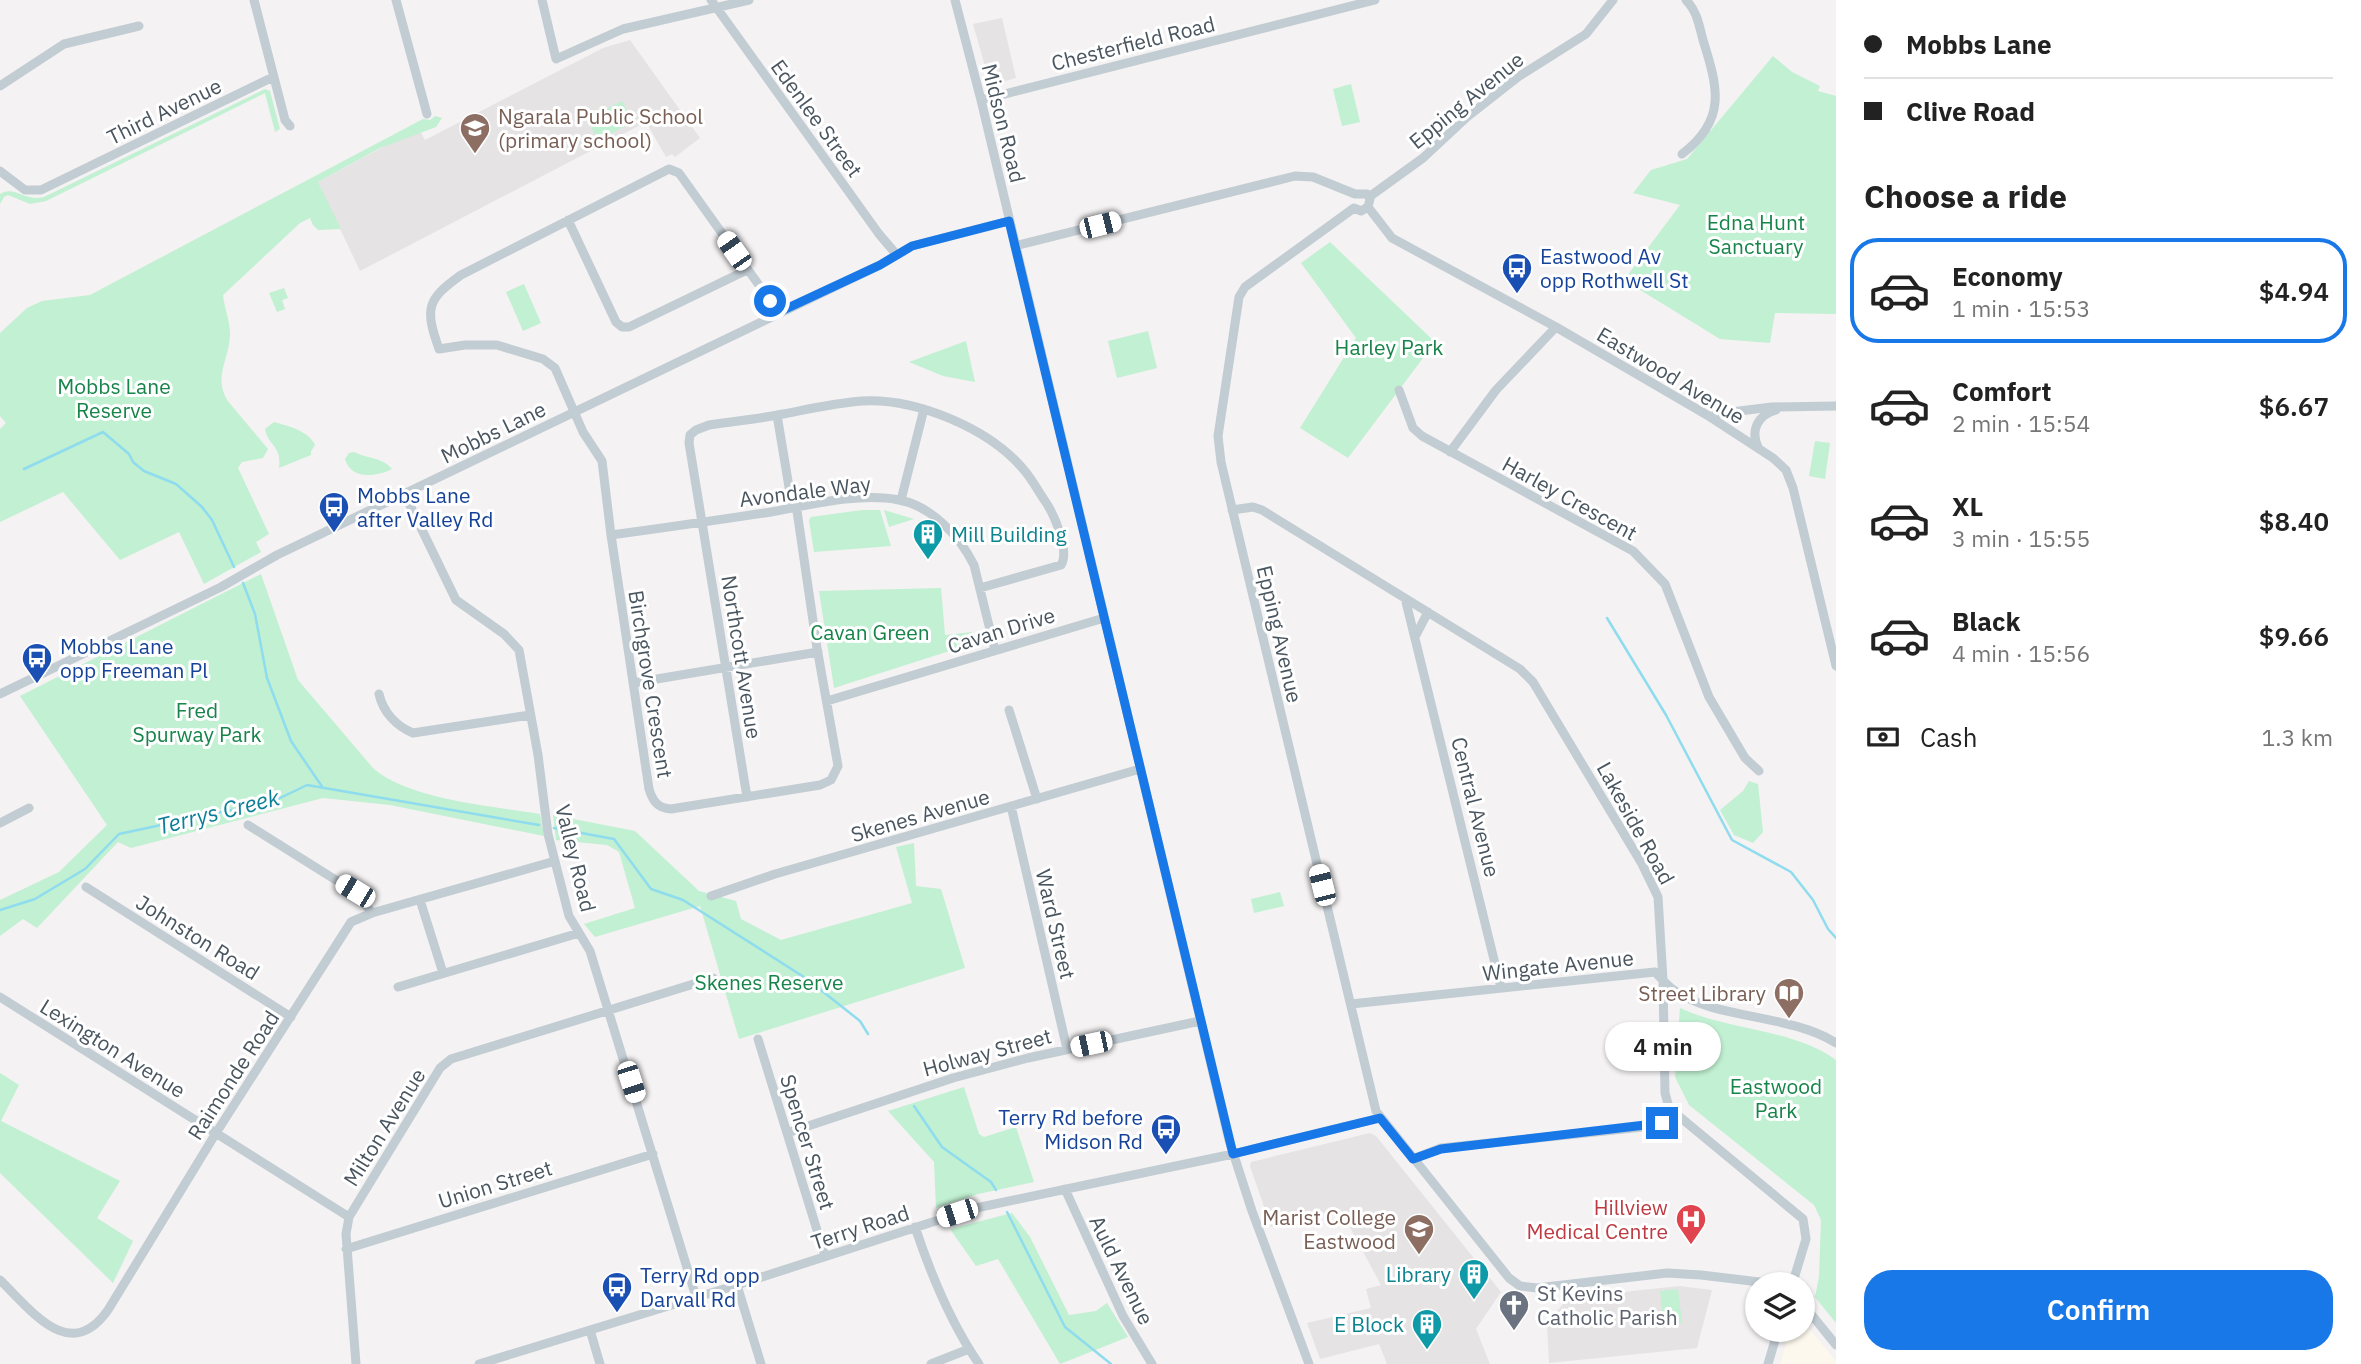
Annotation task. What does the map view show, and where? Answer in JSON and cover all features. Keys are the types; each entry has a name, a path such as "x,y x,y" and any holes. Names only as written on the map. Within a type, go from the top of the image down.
{"street":[{"path":"254,0 285,120 290,127"},
{"path":"396,0 427,114"},
{"path":"542,0 556,59 623,29 713,4 749,0"},
{"name":"Midson Road","path":"955,0 1233,1154 1309,1364"},
{"name":"Chesterfield Road","path":"981,100 1375,0"},
{"name":"Epping Avenue","path":"1368,197 1423,158 1467,117 1518,77 1586,34 1613,0"},
{"path":"1682,154 1706,132 1716,103 1715,80 1703,38 1694,9 1686,0"},
{"name":"Edenlee Street","path":"713,4 896,254"},
{"path":"0,86 64,44 139,26"},
{"name":"Third Avenue","path":"3,174 25,190 41,190 273,77"},
{"path":"747,270 629,327 622,327 616,322 568,220 668,169 679,173 766,295 777,313"},
{"path":"0,186 3,174"},
{"path":"1015,246 1296,176 1313,177 1355,194 1364,193 1368,197 1368,207 1361,211 1354,208 1352,199 1355,194"},
{"name":"Eastwood Avenue","path":"1368,207 1392,237 1556,327 1707,415 1780,463 1790,478 1836,666"},
{"name":"Epping Avenue","path":"1354,208 1245,287 1240,297 1218,436 1221,462 1376,1111 1380,1118"},
{"name":"Birchgrove Crescent","path":"568,220 461,275 439,290 431,308 431,326 439,349 465,345 497,345 543,359 555,368 590,446 602,461 633,683 653,801 663,808 671,809 809,787 831,780 836,774 838,766 777,415"},
{"name":"Mobbs Lane","path":"0,694 221,587 277,555 880,265 896,254 927,241 1009,221"},
{"path":"1450,452 1496,390 1556,327"},
{"name":"Harley Crescent","path":"1399,390 1413,428 1450,452 1633,551 1659,576 1670,593 1710,697 1745,758 1759,771"},
{"path":"777,415 864,401 893,403 924,409 963,424 1001,448 1023,469 1048,506 1058,527 1065,555 1061,565 980,588"},
{"path":"1707,415 1794,406 1836,406"},
{"path":"1763,452 1754,434 1758,421 1768,413 1794,406"},
{"path":"901,500 924,409"},
{"name":"Northcott Avenue","path":"747,797 689,443 690,435 709,425 777,415"},
{"name":"Valley Road","path":"405,495 456,600 504,634 519,650 538,755 546,823 569,916 590,951 696,1297"},
{"name":"Avondale Way","path":"611,536 860,498 901,500 927,513 956,536 974,565 995,650"},
{"name":"Lakeside Road","path":"1233,510 1253,507 1262,510 1520,668 1533,682 1655,887 1660,908 1665,1093 1668,1104 1675,1113"},
{"name":"Central Avenue","path":"1405,598 1501,988"},
{"path":"1416,635 1428,612"},
{"name":"Cavan Drive","path":"827,701 1104,618"},
{"path":"633,683 818,652"},
{"path":"379,694 381,705 393,720 402,729 413,733 530,715"},
{"path":"1009,710 1037,799"},
{"name":"Skenes Avenue","path":"711,896 775,874 1140,769"},
{"name":"Ward Street","path":"1011,806 1067,1049"},
{"path":"0,823 29,808"},
{"path":"248,825 355,891 372,913"},
{"name":"Raimonde Road","path":"0,1280 47,1326 61,1334 78,1335 90,1331 108,1310 216,1133 351,922 372,913 555,861"},
{"name":"Johnston Road","path":"86,887 291,1017"},
{"path":"420,900 443,973"},
{"path":"398,987 579,933"},
{"name":"Wingate Avenue","path":"1352,1004 1655,972 1671,988 1699,1002 1811,1030 1836,1043"},
{"name":"Milton Avenue","path":"356,1364 346,1248 349,1217 440,1068 451,1059 713,978"},
{"name":"Lexington Avenue","path":"0,998 349,1217"},
{"name":"Holway Street","path":"787,1133 953,1078 1067,1049 1200,1021"},
{"name":"Spencer Street","path":"758,1039 825,1256"},
{"path":"1413,1159 1441,1149 1653,1126 1675,1113 1803,1219 1806,1239 1795,1272"},
{"path":"1380,1118 1509,1278 1520,1286 1562,1286 1667,1273 1745,1280"},
{"name":"Terry Road","path":"479,1364 976,1208 1233,1154 1380,1118"},
{"name":"Union Street","path":"346,1248 653,1154"},
{"name":"Auld Avenue","path":"1065,1189 1123,1316 1152,1364"},
{"path":"915,1227 932,1277 979,1364"},
{"path":"737,1285 761,1364"},
{"path":"1815,1319 1836,1345"},
{"path":"590,1330 600,1364"},
{"path":"1768,1364 1774,1342"},
{"path":"930,1364 969,1349"}],"shaded area":[{"path":"1002,18 1016,78 994,84 989,80 973,24"},
{"name":"Ngarala Public School (primary school)","path":"630,40 700,138 675,157 672,154 666,157 646,122 360,271 318,182 418,128 425,140 603,48"},
{"name":"Marist College Eastwood","path":"1370,1133 1376,1136 1501,1292 1476,1329 1490,1364 1387,1364 1379,1344 1320,1359 1307,1323 1371,1308 1366,1289 1381,1285 1340,1209 1271,1227 1250,1166 1251,1162"},
{"path":"1679,1286 1712,1290 1697,1348 1549,1363 1547,1323 1568,1298"},
{"path":"1815,1336 1836,1361 1836,1364 1780,1364 1786,1342 1815,1342"}],"green space":[{"name":"Edna Hunt Sanctuary","path":"1773,56 1792,72 1820,86 1818,91 1836,96 1836,314 1775,313 1770,343 1720,339 1624,280 1680,205 1633,193 1651,170 1687,159"},
{"path":"1351,84 1360,122 1342,126 1333,89"},
{"path":"265,89 270,91 280,129 275,132 265,93 46,201 30,204 8,195 0,204 0,194 10,191 30,197 44,197"},
{"path":"622,101 633,122 598,140 587,119"},
{"name":"Mobbs Lane Reserve","path":"435,116 442,118 436,127 380,148 318,182 341,229 318,230 310,218 300,223 223,295 230,334 222,375 223,391 227,400 268,449 263,458 242,462 238,468 269,534 256,542 261,552 204,584 179,532 120,560 63,492 0,522 0,429 6,423 0,416 0,333 27,308 42,301 90,295 423,119 430,120"},
{"name":"Harley Park","path":"1330,242 1435,342 1348,458 1300,428 1356,338 1301,263"},
{"path":"524,284 541,323 523,331 506,292"},
{"path":"284,288 288,298 282,300 285,309 277,312 269,293"},
{"path":"1148,331 1157,368 1117,378 1108,341"},
{"path":"966,341 975,382 943,376 909,362"},
{"path":"274,422 308,436 315,445 311,455 279,468 277,450 265,429"},
{"path":"1815,441 1830,443 1825,479 1809,476"},
{"path":"354,452 379,460 392,469 379,474 358,474 348,466 345,459 349,453"},
{"path":"880,510 891,546 814,552 809,520 811,517"},
{"path":"884,510 914,519 889,527"},
{"name":"Fred Spurway Park","path":"261,574 298,680 373,768 389,779 429,795 540,814 544,836 390,805 323,798 131,848 118,842 37,928 23,919 0,936 0,900 59,872 107,825 20,696"},
{"name":"Cavan Green","path":"941,588 945,635 972,632 968,645 834,688 819,591"},
{"path":"1749,781 1758,784 1763,832 1753,843 1734,835 1720,810 1743,791"},
{"name":"Skenes Reserve","path":"553,815 635,831 699,891 736,901 741,919 781,940 912,903 896,847 914,843 916,886 941,889 965,968 739,1039 700,906 595,937 584,924 635,908 619,852 607,845 556,840"},
{"path":"1280,892 1284,906 1254,913 1251,899"},
{"name":"Eastwood Park","path":"1680,1008 1699,1016 1800,1042 1836,1060 1836,1323 1815,1297 1819,1277 1821,1220 1814,1205 1689,1105 1675,1077"},
{"path":"0,1073 19,1085 1,1121 120,1181 97,1218 133,1241 113,1283 0,1173"},
{"path":"964,1087 979,1134 984,1137 1016,1127 1034,1182 978,1194 936,1208 934,1162 888,1111"},
{"path":"1012,1213 1030,1237 1069,1315 1096,1311 1107,1303 1128,1337 1060,1364 998,1259 976,1266 950,1229"},
{"path":"1678,1289 1682,1323 1664,1326 1660,1291"}],"waterway":[{"path":"24,469 103,432 144,471 176,484 202,507 212,520 234,567"},
{"path":"243,583 255,614 267,678 291,741 323,788"},
{"path":"1607,618 1666,715 1732,840 1791,872 1813,900 1828,929 1836,938"},
{"name":"Terrys Creek","path":"0,910 35,899 85,869 119,834 274,801 307,785 539,825"},
{"name":"Terrys Creek","path":"554,828 614,839 651,889 683,900 807,979 860,1021 868,1034"},
{"name":"Terrys Creek","path":"914,1106 942,1147 991,1182 996,1190"},
{"name":"Terrys Creek","path":"1007,1212 1065,1327 1111,1364"}],"place":[{"name":"Ngarala Public School (primary school)","path":"475,155"},
{"name":"Eastwood Av opp Rothwell St","path":"1517,295"},
{"name":"Mobbs Lane after Valley Rd","path":"334,534"},
{"name":"Mill Building","path":"928,561"},
{"name":"Mobbs Lane opp Freeman Pl","path":"37,685"},
{"name":"Street Library","path":"1789,1020"},
{"name":"Terry Rd before Midson Rd","path":"1166,1156"},
{"name":"Hillview Medical Centre","path":"1691,1246"},
{"name":"Marist College Eastwood","path":"1419,1256"},
{"name":"Library","path":"1474,1301"},
{"name":"Terry Rd opp Darvall Rd","path":"617,1314"},
{"name":"St Kevins Catholic Parish","path":"1514,1332"},
{"name":"E Block","path":"1427,1351"}],"route":[{"path":"770,301 777,313 880,265 912,246 1009,221 1233,1154 1380,1118 1413,1159 1432,1150 1662,1123"}]}
